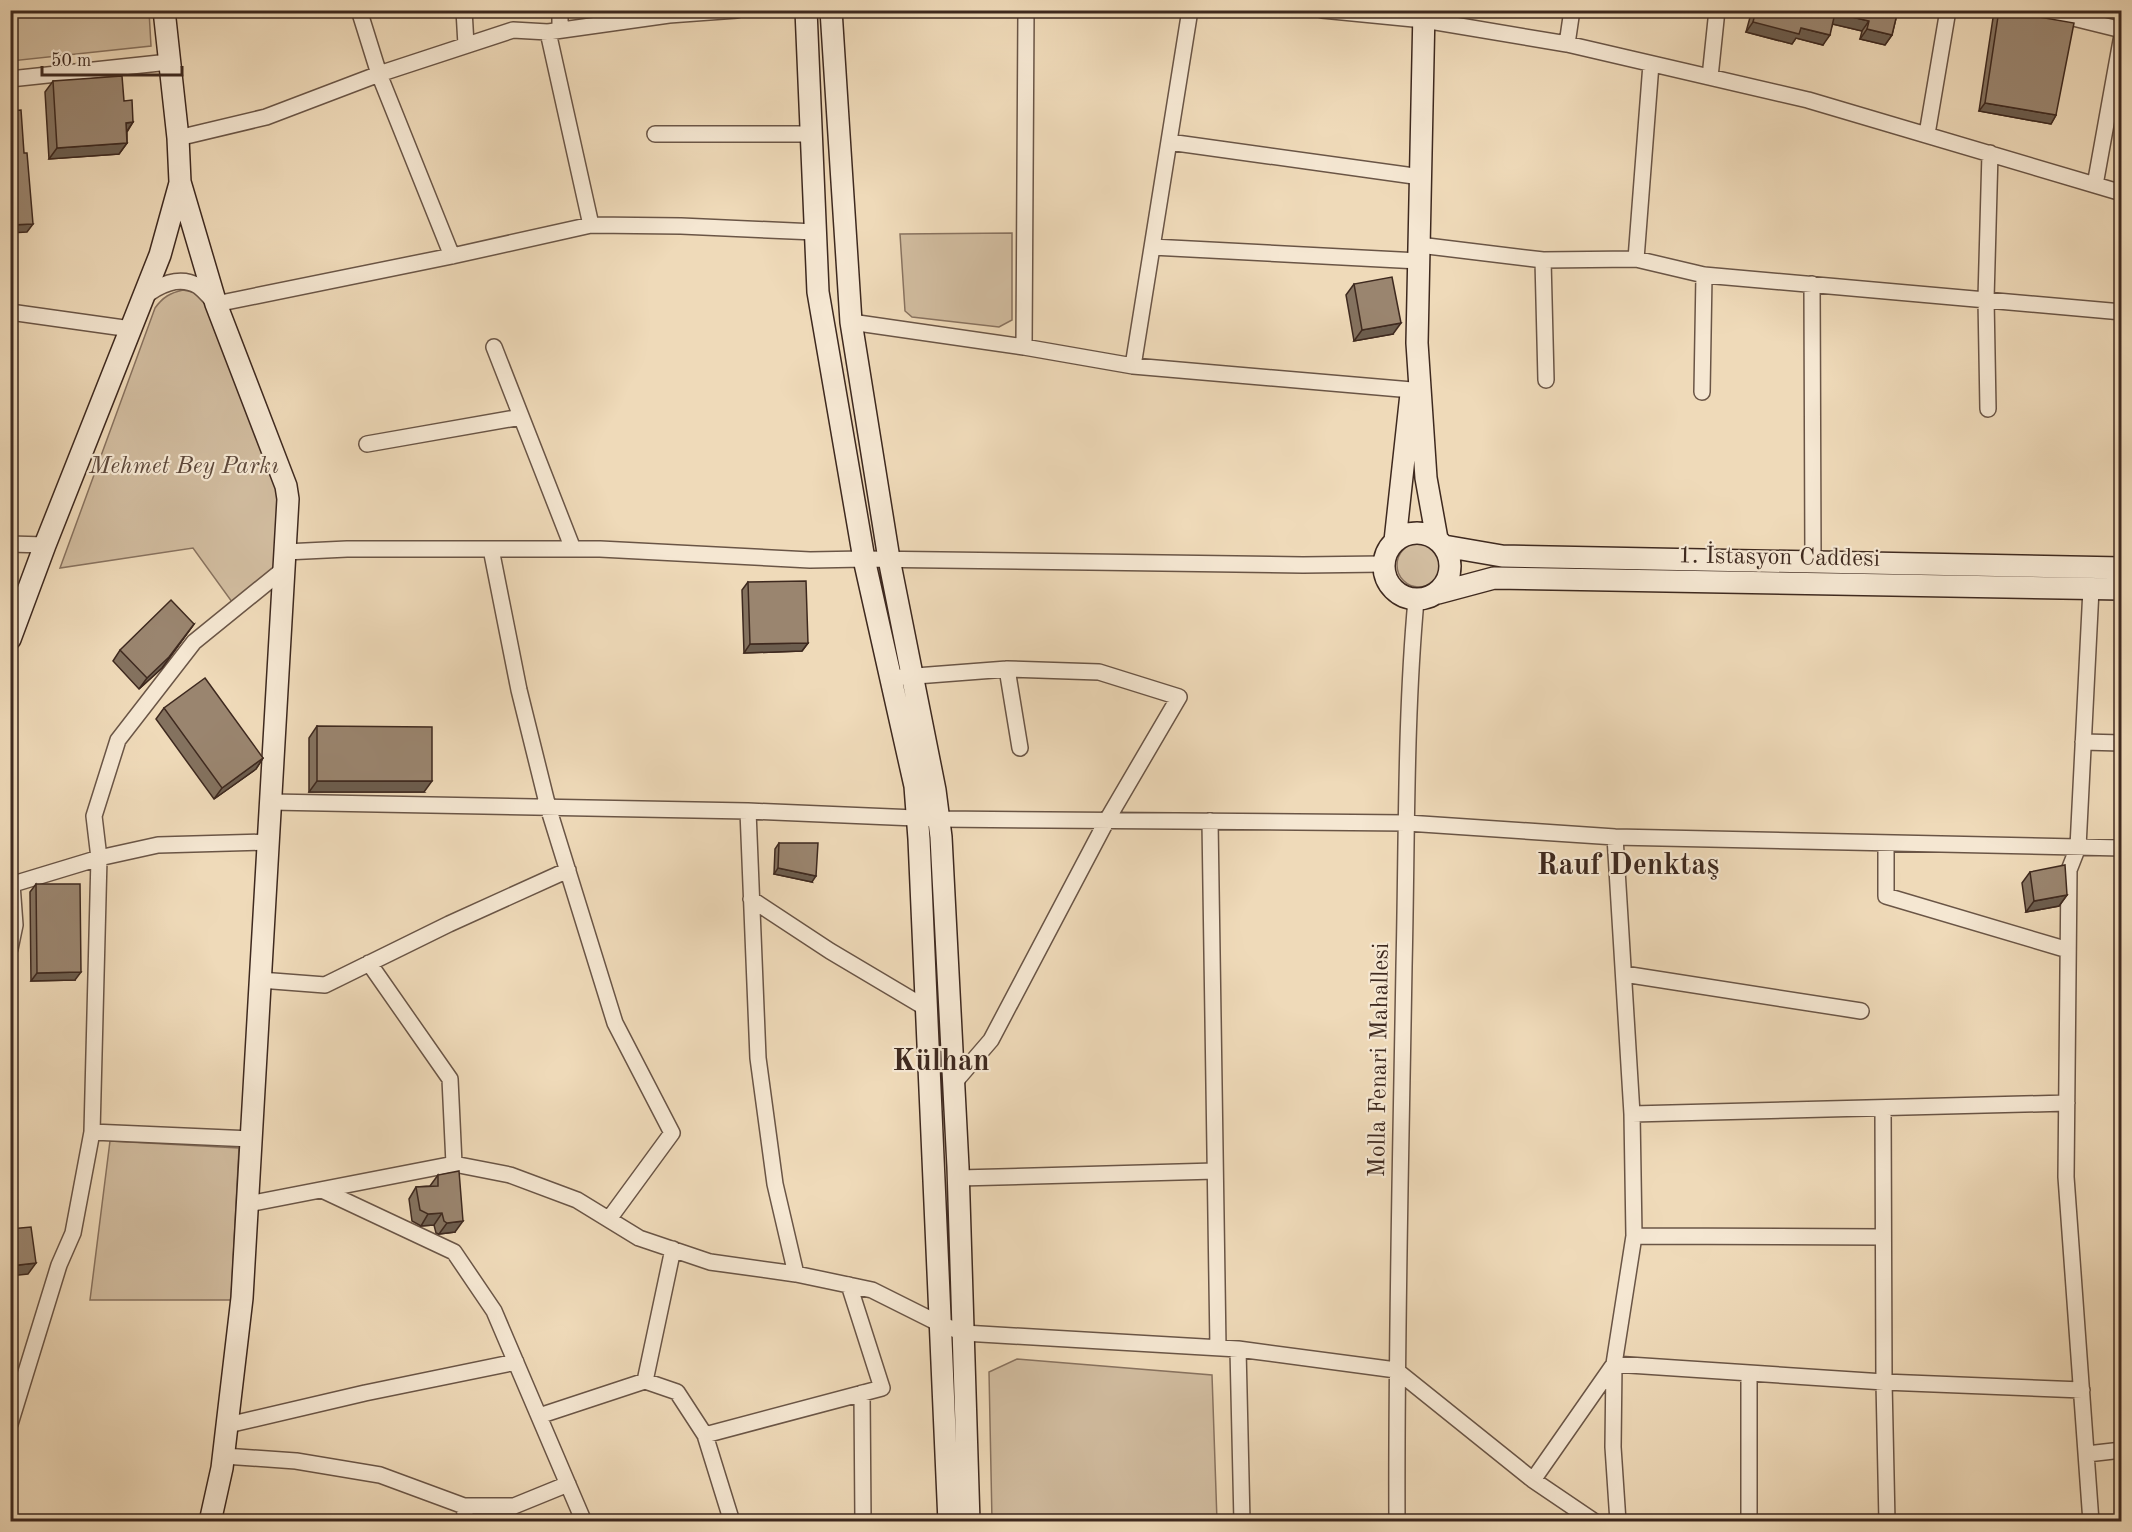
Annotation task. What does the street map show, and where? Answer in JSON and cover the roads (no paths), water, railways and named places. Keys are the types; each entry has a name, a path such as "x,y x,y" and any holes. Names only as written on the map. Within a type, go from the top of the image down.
{"main road":[{"path":"164,10 178,138 180,182 216,304 288,499 242,1298 224,1456 210,1521"},
{"path":"806,10 818,292 864,559 915,786 949,1521"},
{"path":"831,10 851,322 889,559 939,819 954,1083 969,1521"},
{"path":"1424,15 1418,343 1426,478 1441,542 1449,556 1450,576 1438,593 1416,600 1405,598 1389,585 1384,564 1389,548 1395,541 1402,536 1420,533 1441,542"},
{"path":"10,639 160,255 180,182"},
{"path":"1395,541 1418,343"},
{"name":"1. İstasyon Caddesi","path":"1441,542 1502,556 2121,568"},
{"name":"1. İstasyon Caddesi","path":"1438,593 1494,578 2121,589"}],"street":[{"path":"359,10 379,74 452,256"},
{"path":"464,10 466,45"},
{"path":"560,10 554,31 591,225"},
{"path":"178,138 266,117 379,74 513,30 554,31 691,12 737,10"},
{"path":"1024,347 1026,10"},
{"path":"1133,366 1190,10"},
{"path":"1322,10 1424,15 1567,44 1809,100 2121,193"},
{"path":"1567,44 1572,10"},
{"path":"1710,77 1717,10"},
{"path":"1927,134 1948,10"},
{"path":"2041,10 2121,30"},
{"path":"2095,185 2121,35"},
{"path":"10,79 169,62"},
{"path":"1636,259 1651,64"},
{"path":"655,134 811,134"},
{"path":"1169,142 1420,177"},
{"path":"1988,409 1986,299 1990,153"},
{"path":"143,298 155,287 166,283 188,283 199,287 216,304 591,225 681,226 815,232"},
{"path":"1152,247 1419,253 1543,260 1636,259 1704,275 2121,312"},
{"path":"1543,260 1546,380"},
{"path":"1702,392 1704,275"},
{"path":"1812,284 1813,562"},
{"path":"10,312 131,329"},
{"path":"851,322 1024,347 1133,366 1412,390"},
{"path":"494,347 573,549"},
{"path":"367,444 521,417"},
{"path":"10,544 45,545"},
{"path":"10,1424 58,1265 73,1233 92,1132 99,858 94,816 118,740 194,642 284,560 347,549 573,549 810,560 1384,564"},
{"path":"491,549 519,690 548,807 615,1023 672,1133 609,1219"},
{"path":"2091,589 2078,847 2069,870 2066,1177 2091,1521"},
{"name":"Molla Fenari Mahallesi","path":"1397,1521 1396,1370 1410,657 1416,600"},
{"path":"890,678 1007,669 1099,672 1179,697 1107,820 991,1040 954,1083"},
{"path":"1007,669 1020,748"},
{"path":"2083,742 2121,743"},
{"path":"271,802 748,811 917,819 1407,823 1615,837 2121,848"},
{"path":"748,811 758,1058 775,1184 796,1274"},
{"path":"1210,821 1218,1348"},
{"path":"1615,837 1632,1114 1634,1236 1614,1364 1613,1447 1618,1521"},
{"path":"10,949 15,925 11,884 99,858 158,845 268,842"},
{"path":"1886,844 1886,896 2068,950"},
{"path":"260,980 325,985 449,924 568,870"},
{"path":"751,899 830,951 926,1008"},
{"path":"369,963 450,1079 454,1164"},
{"path":"1624,974 1861,1011"},
{"path":"1632,1114 2067,1103"},
{"path":"1883,1108 1887,1521"},
{"path":"92,1132 252,1139"},
{"path":"248,1204 454,1164 510,1175 577,1200 639,1238 710,1262 796,1274 872,1290 940,1324 964,1333 1238,1349 1396,1370 1533,1480 1592,1521"},
{"path":"958,1178 1215,1171"},
{"path":"322,1190 454,1252 494,1311 584,1521"},
{"path":"1634,1236 1883,1237"},
{"path":"645,1381 673,1249"},
{"path":"705,1435 882,1388 849,1285"},
{"path":"1238,1349 1242,1521"},
{"path":"228,1425 365,1393 516,1362"},
{"path":"1533,1480 1614,1364"},
{"path":"1614,1364 1884,1382 2082,1390"},
{"path":"1749,1373 1749,1521"},
{"path":"539,1416 645,1381 677,1392 705,1435 732,1521"},
{"path":"862,1393 863,1521"},
{"path":"2087,1454 2121,1450"},
{"path":"224,1456 296,1461 380,1475 464,1506 514,1506 568,1484"},
{"path":"464,1506 466,1521"}],"district":[{"name":"Rauf Denktaş","path":"1628,866"},
{"name":"Külhan","path":"941,1062"}],"park label":[{"name":"Mehmet Bey Parkı","path":"184,467"}]}
